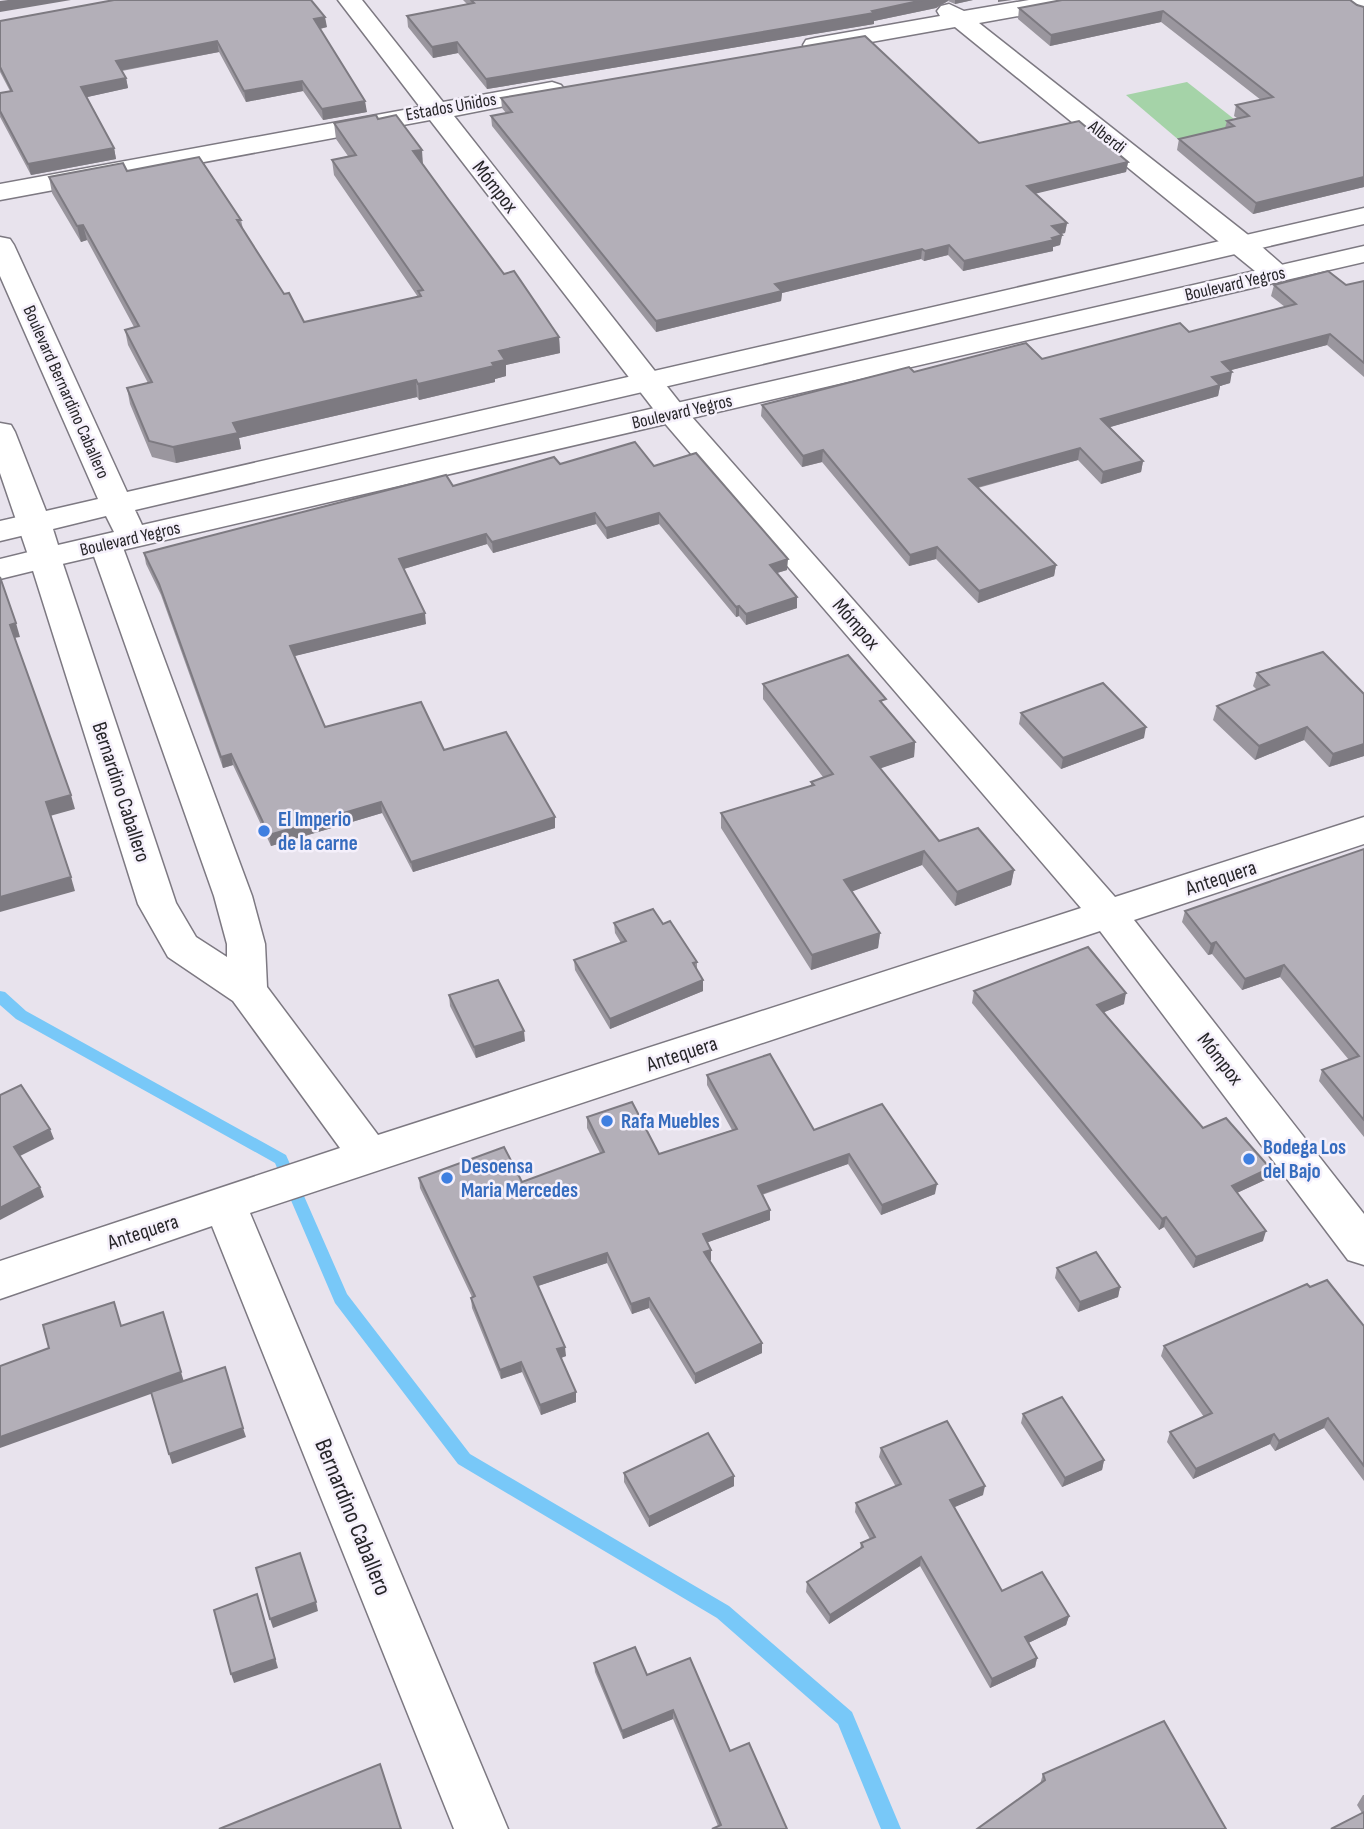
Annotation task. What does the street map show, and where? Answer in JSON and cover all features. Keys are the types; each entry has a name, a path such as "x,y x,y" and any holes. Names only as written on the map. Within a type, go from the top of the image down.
{"street":[{"name":"Mómpox","path":"350,0 673,414 1109,915 1364,1247"},
{"name":"Alberdi","path":"937,0 1242,244 1276,275"},
{"path":"786,50 1069,0"},
{"path":"1351,0 1364,9"},
{"name":"Estados Unidos","path":"0,192 570,87"},
{"name":"Boulevard Yegros","path":"0,531 1364,216"},
{"name":"Boulevard Bernardino Caballero","path":"0,245 117,503 119,541"},
{"name":"Boulevard Yegros","path":"0,569 1364,254"},
{"path":"0,432 35,523 45,558"},
{"path":"119,541 233,897 246,944 247,990"},
{"name":"Bernardino Caballero","path":"45,558 157,904 182,947 247,990 369,1155"},
{"name":"Antequera","path":"0,1280 369,1155 1364,830"},
{"name":"Bernardino Caballero","path":"225,1205 481,1829"}],"green space":[{"path":"1187,82 1243,126 1180,141 1126,95"}],"building":[{"path":"114,0 311,0 325,17 314,19 365,101 322,109 302,81 244,91 217,41 116,61 126,78 81,87 114,148 28,164 0,111 0,93 12,91 0,67 0,21"},
{"path":"471,0 923,0 872,11 874,13 486,79 457,42 432,47 407,16 474,3"},
{"path":"1062,0 1350,0 1364,7 1364,177 1256,203 1179,139 1234,126 1227,121 1249,116 1236,105 1273,97 1163,11 1051,35 1019,8"},
{"path":"865,36 979,143 1079,121 1128,162 1027,186 1067,223 1052,226 1062,235 1052,238 1054,240 964,261 949,245 925,251 922,249 775,284 782,291 656,321 491,116 512,112 501,98"},
{"path":"376,115 378,119 396,115 422,150 413,151 448,199 504,274 514,271 559,337 499,351 505,360 492,363 494,366 418,384 416,380 233,423 238,433 173,447 149,441 127,388 152,382 125,330 139,326 83,225 77,226 49,177 123,163 127,171 199,157 241,220 237,220 284,294 289,293 304,322 421,296 418,291 423,290 332,160 356,155 334,123"},
{"path":"1328,271 1346,285 1364,281 1364,363 1330,334 1222,362 1232,372 1212,377 1220,385 1101,419 1143,461 1103,472 1080,448 969,479 1056,565 979,591 937,547 910,555 823,450 803,456 762,405 909,367 914,372 1026,343 1042,359 1180,323 1189,332 1296,304 1274,285"},
{"path":"635,442 654,466 696,453 788,559 770,565 797,597 746,614 739,606 736,607 659,513 606,528 595,513 492,542 486,534 399,559 425,613 290,646 325,727 421,702 444,750 506,732 555,817 411,862 381,802 269,835 231,754 221,757 159,584 144,553 446,475 453,486 554,457 560,464"},
{"path":"0,577 16,623 10,625 71,795 46,802 71,877 0,897"},
{"path":"1323,652 1364,694 1364,744 1333,754 1307,727 1259,746 1217,706 1269,685 1257,673"},
{"path":"848,655 886,699 880,701 915,742 871,757 939,841 978,828 1014,870 957,892 924,851 844,880 880,933 812,955 721,813 814,785 811,782 833,774 763,684"},
{"path":"1103,683 1146,727 1063,758 1021,713"},
{"path":"1364,849 1364,1120 1322,1070 1359,1056 1284,965 1245,979 1216,942 1211,944 1185,911"},
{"path":"653,909 663,924 670,921 697,962 693,963 703,980 610,1019 574,960 626,941 614,923"},
{"path":"1088,947 1126,993 1097,1005 1203,1128 1226,1118 1270,1168 1232,1186 1266,1231 1196,1257 1166,1217 1162,1219 974,991"},
{"path":"498,980 524,1031 474,1047 449,995"},
{"path":"770,1054 814,1130 882,1104 937,1184 882,1205 849,1154 758,1186 770,1210 703,1234 711,1250 704,1252 762,1343 695,1374 649,1298 631,1304 607,1253 534,1277 565,1347 557,1349 576,1392 540,1405 521,1362 500,1370 471,1298 475,1296 419,1178 504,1147 522,1182 604,1152 587,1117 632,1102 659,1154 737,1129 707,1075"},
{"path":"21,1085 50,1129 14,1147 40,1187 0,1208 0,1095"},
{"path":"1096,1252 1120,1287 1080,1302 1057,1268"},
{"path":"1327,1280 1364,1326 1364,1466 1328,1418 1279,1441 1274,1434 1196,1469 1170,1432 1212,1413 1164,1346 1307,1284 1310,1287"},
{"path":"114,1302 121,1326 163,1312 181,1372 0,1437 0,1366 49,1348 43,1325"},
{"path":"225,1367 243,1428 169,1454 151,1392"},
{"path":"1062,1397 1104,1460 1065,1478 1023,1414"},
{"path":"947,1421 985,1486 950,1500 1002,1591 1042,1572 1069,1616 1025,1637 1037,1658 992,1679 921,1557 830,1615 807,1582 863,1547 861,1543 875,1537 856,1503 901,1484 881,1448"},
{"path":"708,1433 734,1476 649,1517 624,1473"},
{"path":"300,1553 316,1602 270,1619 256,1568"},
{"path":"257,1594 275,1659 231,1674 214,1610"},
{"path":"635,1647 647,1675 690,1658 730,1751 749,1743 787,1829 712,1829 721,1825 673,1710 622,1731 594,1663"},
{"path":"1164,1721 1226,1829 977,1829 1045,1780 1043,1774"},
{"path":"380,1764 401,1829 219,1829"},
{"path":"1364,1812 1364,1829 1331,1829"}],"waterway":[{"path":"0,996 21,1015 281,1159 341,1298 464,1459 723,1612 845,1718 891,1829"}],"place":[{"name":"El Imperio de la carne","path":"264,831"},
{"name":"Rafa Muebles","path":"607,1121"},
{"name":"Bodega Los del Bajo","path":"1249,1159"},
{"name":"Desoensa Maria Mercedes","path":"447,1178"}]}
